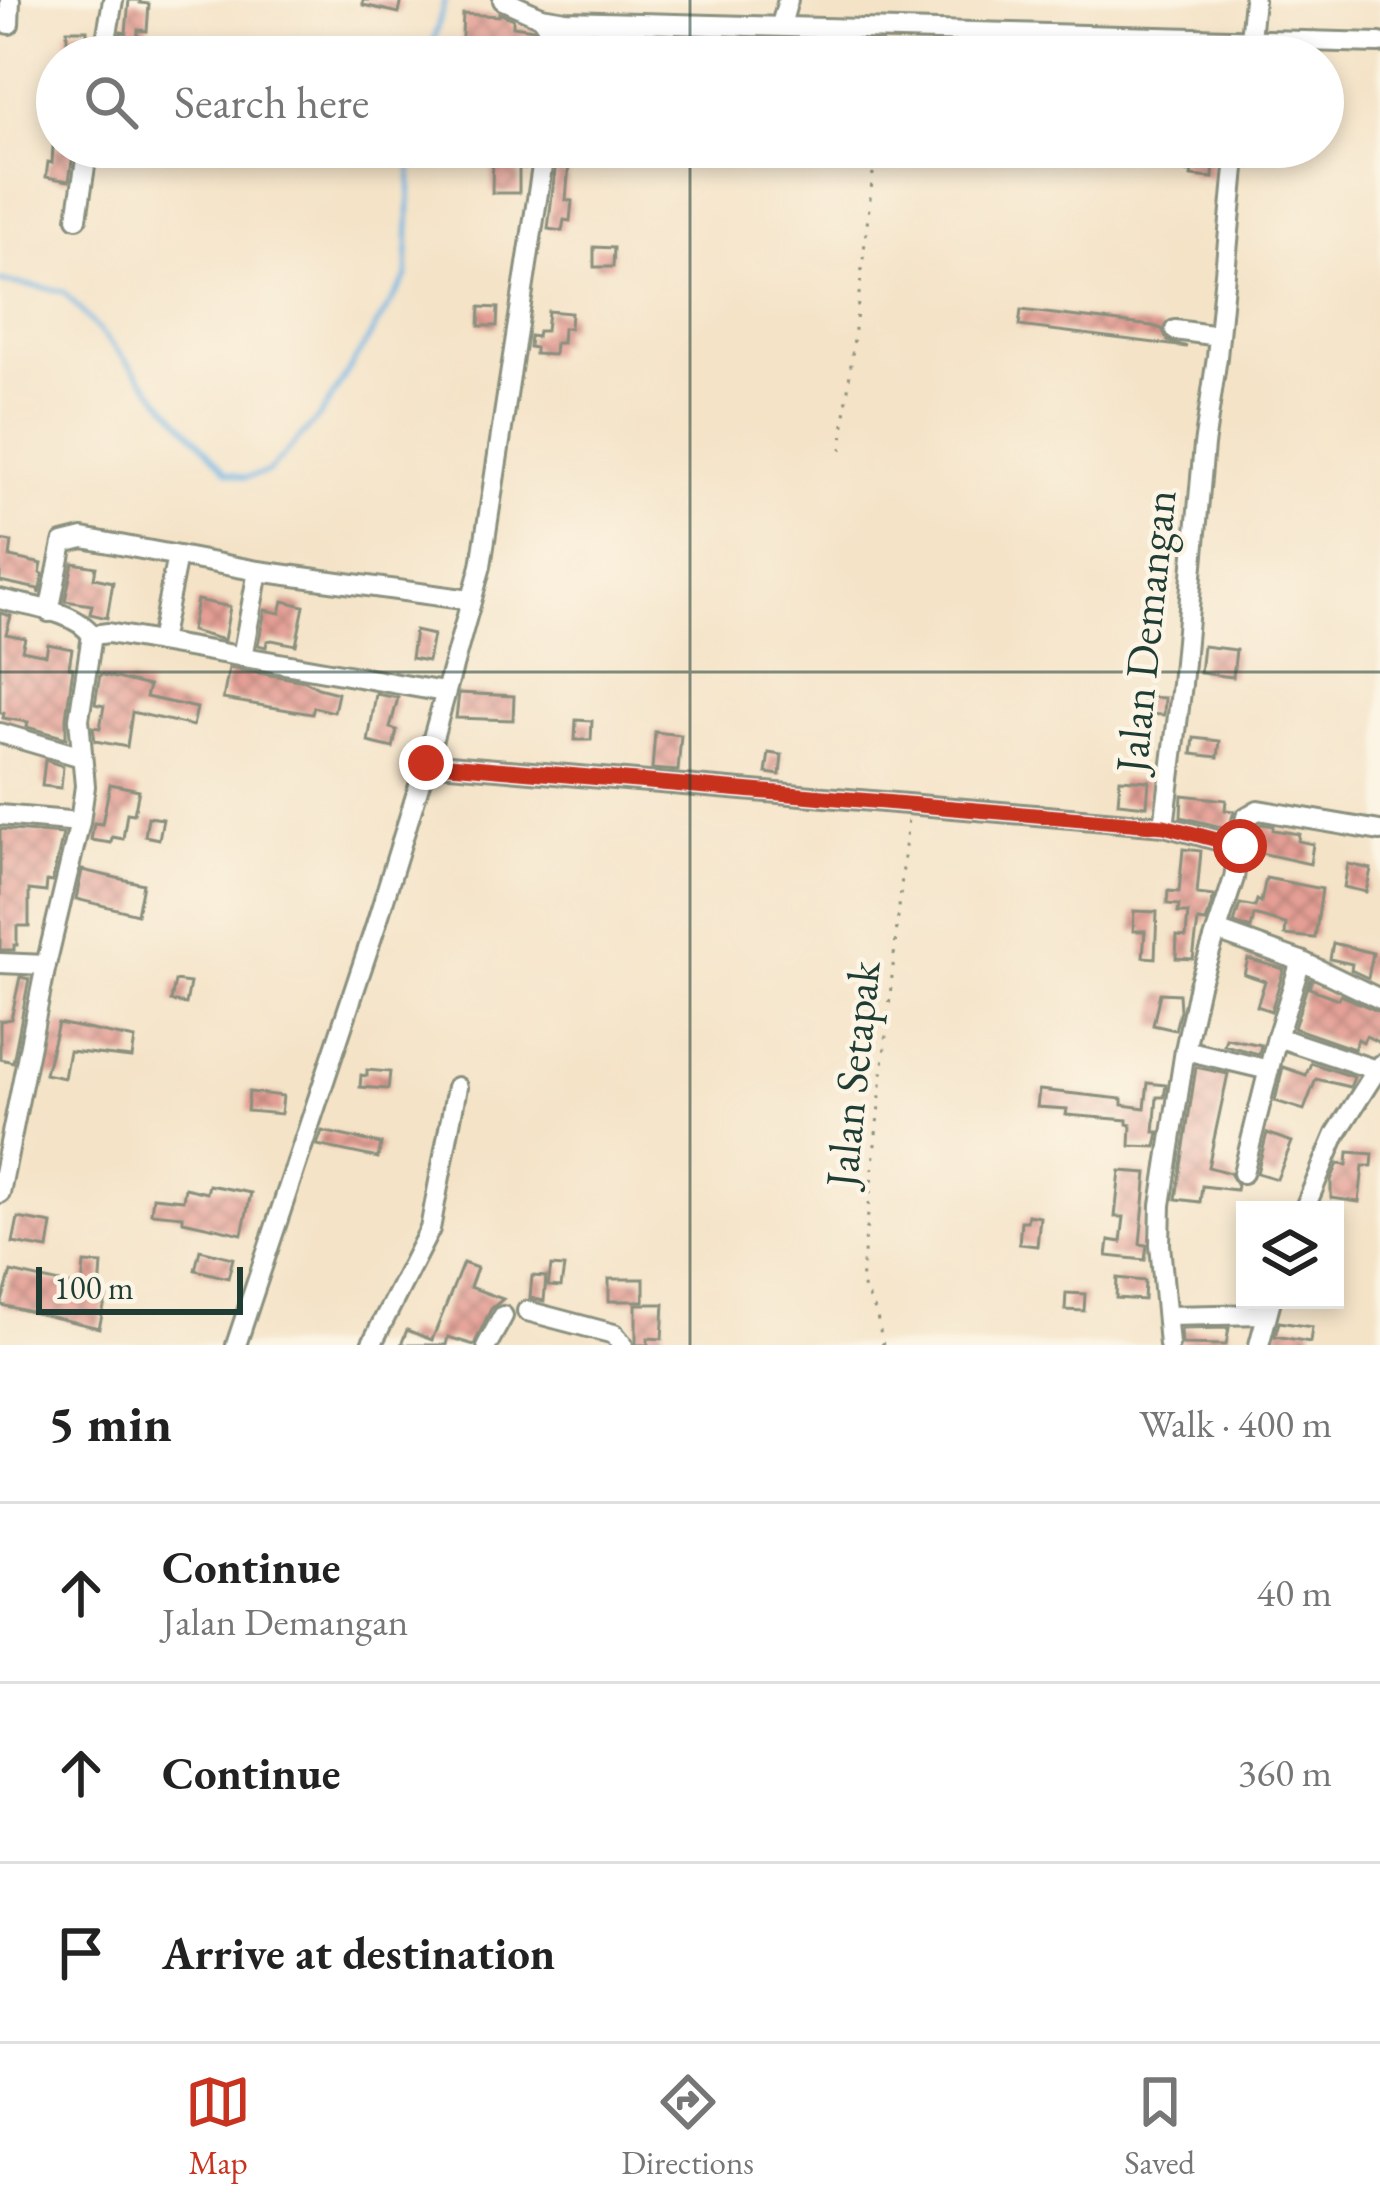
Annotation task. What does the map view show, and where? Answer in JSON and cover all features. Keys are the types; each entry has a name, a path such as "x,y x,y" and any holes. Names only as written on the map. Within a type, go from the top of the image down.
{"street":[{"path":"8,25 10,0"},
{"path":"107,36 113,0"},
{"path":"503,0 541,17 568,19 1015,36"},
{"path":"661,23 663,0"},
{"path":"702,23 704,0"},
{"path":"781,25 788,0"},
{"path":"1250,36 1254,0"},
{"path":"1344,44 1380,43"},
{"path":"77,218 85,168"},
{"path":"236,1345 376,925 481,566 542,168"},
{"name":"Jalan Demangan","path":"1236,168 1164,826 1240,846"},
{"path":"1175,330 1219,336"},
{"path":"49,612 63,543 83,538 258,571 470,600"},
{"path":"160,642 177,556"},
{"path":"242,657 258,571"},
{"path":"0,599 80,622 92,635"},
{"path":"92,635 108,633 444,692"},
{"path":"0,1193 80,822 85,786 80,719 92,635"},
{"path":"0,733 82,757"},
{"path":"426,763 1164,826"},
{"path":"1169,1345 1161,1205 1185,1050 1202,973 1234,878 1246,817 1258,810 1380,831"},
{"path":"0,815 80,822"},
{"path":"1217,931 1301,961 1380,999"},
{"path":"1243,1174 1301,961"},
{"path":"0,963 46,965"},
{"path":"1277,1037 1378,1067 1336,1134 1308,1201"},
{"path":"1185,1050 1269,1070"},
{"path":"0,1070 23,1074"},
{"path":"371,1345 430,1229 458,1088"},
{"path":"1168,1316 1247,1309"},
{"path":"1259,1345 1268,1309"},
{"path":"527,1311 614,1334 623,1345"},
{"path":"487,1345 503,1316"}],"path":[{"path":"841,450 874,168"},
{"name":"Jalan Setapak","path":"883,1345 876,1312 861,1282 909,804"}],"building":[{"path":"129,0 149,4 147,31 120,36 126,33"},
{"path":"363,0 402,0 399,13 363,5"},
{"path":"463,14 513,19 513,26 533,29 537,36 462,36"},
{"path":"67,30 87,30 87,36 67,36"},
{"path":"47,168 71,168 69,181 46,177"},
{"path":"493,168 519,168 519,193 492,193"},
{"path":"555,168 569,168 570,221 564,220 562,231 548,229"},
{"path":"1214,168 1213,178 1191,176 1192,172 1181,171"},
{"path":"594,247 614,248 613,267 594,267"},
{"path":"480,307 498,308 497,326 479,326"},
{"path":"1021,310 1152,326 1162,329 1168,341 1187,347 1019,326"},
{"path":"548,311 571,313 570,328 563,328 562,343 555,343 554,355 535,354 535,348 529,347 530,336 546,331"},
{"path":"0,540 12,542 10,557 42,564 39,594 38,589 0,581"},
{"path":"73,563 96,567 94,578 113,582 107,618 90,614 92,605 65,601"},
{"path":"197,600 230,607 224,640 191,631"},
{"path":"283,601 304,606 296,645 272,640 266,647 258,645 265,610 280,613"},
{"path":"0,613 11,616 6,634 25,638 22,650 46,655 48,644 72,649 66,738 27,727 28,722 3,718 0,713"},
{"path":"415,631 433,635 428,661 411,658"},
{"path":"1203,646 1236,650 1233,677 1200,673"},
{"path":"229,668 305,681 338,693 334,712 314,707 312,714 223,699"},
{"path":"100,674 149,686 146,697 197,708 193,726 132,712 127,747 95,741 93,727 100,728 104,706 95,704"},
{"path":"459,693 514,696 513,720 456,718"},
{"path":"376,694 398,698 390,728 397,730 393,748 368,742"},
{"path":"1143,697 1165,698 1164,715 1142,714"},
{"path":"576,720 592,721 591,740 575,740"},
{"path":"655,732 681,735 678,771 652,769"},
{"path":"1194,738 1220,741 1218,757 1192,754"},
{"path":"769,753 782,755 780,775 766,773"},
{"path":"45,760 63,766 61,788 42,786"},
{"path":"1120,779 1149,781 1147,806 1118,803"},
{"path":"110,784 139,790 134,814 127,813 123,839 112,837 111,843 91,840 94,823 102,824"},
{"path":"1182,795 1226,800 1225,810 1234,811 1229,829 1181,817"},
{"path":"148,817 163,819 159,839 145,836"},
{"path":"1261,824 1299,834 1298,841 1313,844 1310,864 1252,851"},
{"path":"0,829 63,834 46,892 29,890 29,926 17,926 14,950 0,950"},
{"path":"1183,849 1201,851 1197,894 1214,896 1206,922 1198,921 1193,959 1176,958 1177,936 1186,937 1188,913 1178,913 1179,905 1167,904 1168,891 1179,892"},
{"path":"1348,864 1371,869 1366,892 1344,887"},
{"path":"82,870 143,884 137,914 76,899"},
{"path":"1266,878 1322,889 1315,938 1285,935 1286,924 1254,915 1251,929 1234,923 1240,904 1255,907 1257,900 1261,902"},
{"path":"1134,911 1157,912 1155,958 1143,957 1145,931 1133,931"},
{"path":"1333,943 1373,953 1368,978 1351,970 1352,964 1330,959"},
{"path":"1248,959 1284,969 1271,1011 1257,1006 1265,981 1244,974"},
{"path":"20,977 29,979 13,1062 0,1059 0,1021 11,1019"},
{"path":"1309,980 1309,988 1380,1012 1380,1043 1366,1036 1363,1042 1358,1039 1354,1049 1294,1028"},
{"path":"175,981 190,983 186,1004 171,1001"},
{"path":"1160,993 1179,994 1175,1030 1153,1025"},
{"path":"58,1023 135,1039 132,1058 69,1051 64,1078 45,1074"},
{"path":"1226,1038 1261,1045 1259,1054 1224,1045"},
{"path":"1311,1063 1354,1077 1350,1087 1316,1079 1304,1110 1275,1101 1283,1067 1306,1075"},
{"path":"1196,1067 1228,1074 1208,1167 1230,1173 1237,1185 1236,1190 1202,1186 1200,1202 1176,1199"},
{"path":"367,1070 390,1072 388,1089 360,1087 361,1075 367,1076"},
{"path":"1148,1083 1166,1085 1164,1097 1157,1097 1156,1147 1130,1146 1127,1120 1066,1115 1067,1109 1037,1107 1039,1090 1122,1099 1122,1105 1145,1108"},
{"path":"249,1092 283,1096 281,1114 247,1111"},
{"path":"322,1131 381,1144 378,1158 317,1145"},
{"path":"1267,1133 1292,1142 1277,1179 1257,1173"},
{"path":"1348,1152 1373,1154 1372,1166 1363,1166 1359,1202 1331,1198 1331,1180 1338,1164 1347,1165"},
{"path":"1120,1171 1147,1173 1140,1244 1147,1245 1145,1260 1107,1256 1109,1240 1121,1242 1124,1217 1115,1217"},
{"path":"209,1185 251,1193 242,1234 183,1221 183,1216 151,1213 153,1197 183,1200 185,1188 207,1193"},
{"path":"1028,1215 1040,1217 1037,1246 1019,1244 1021,1221 1027,1221"},
{"path":"18,1218 52,1224 48,1249 13,1243"},
{"path":"200,1250 233,1258 228,1278 195,1270"},
{"path":"84,1263 102,1264 100,1292 107,1294 99,1328 1,1305 11,1272 82,1288"},
{"path":"463,1263 477,1268 470,1287 503,1299 491,1309 474,1345 448,1337 446,1345 401,1345 407,1330 432,1340"},
{"path":"551,1266 564,1267 561,1287 548,1286"},
{"path":"532,1276 546,1277 544,1301 530,1298"},
{"path":"1117,1278 1145,1281 1144,1300 1116,1298"},
{"path":"609,1279 644,1279 644,1301 609,1301"},
{"path":"1066,1293 1085,1294 1084,1311 1065,1310"},
{"path":"636,1304 664,1304 662,1339 648,1338 648,1345 636,1345"},
{"path":"1279,1322 1312,1327 1310,1342 1275,1336"},
{"path":"1229,1328 1226,1345 1182,1344 1181,1329"}],"waterway":[{"path":"435,36 445,0"},
{"path":"0,281 63,291 227,472 245,478 268,472 320,416 407,277 411,168"}],"route":[{"path":"426,763 1164,826 1240,846"}]}
